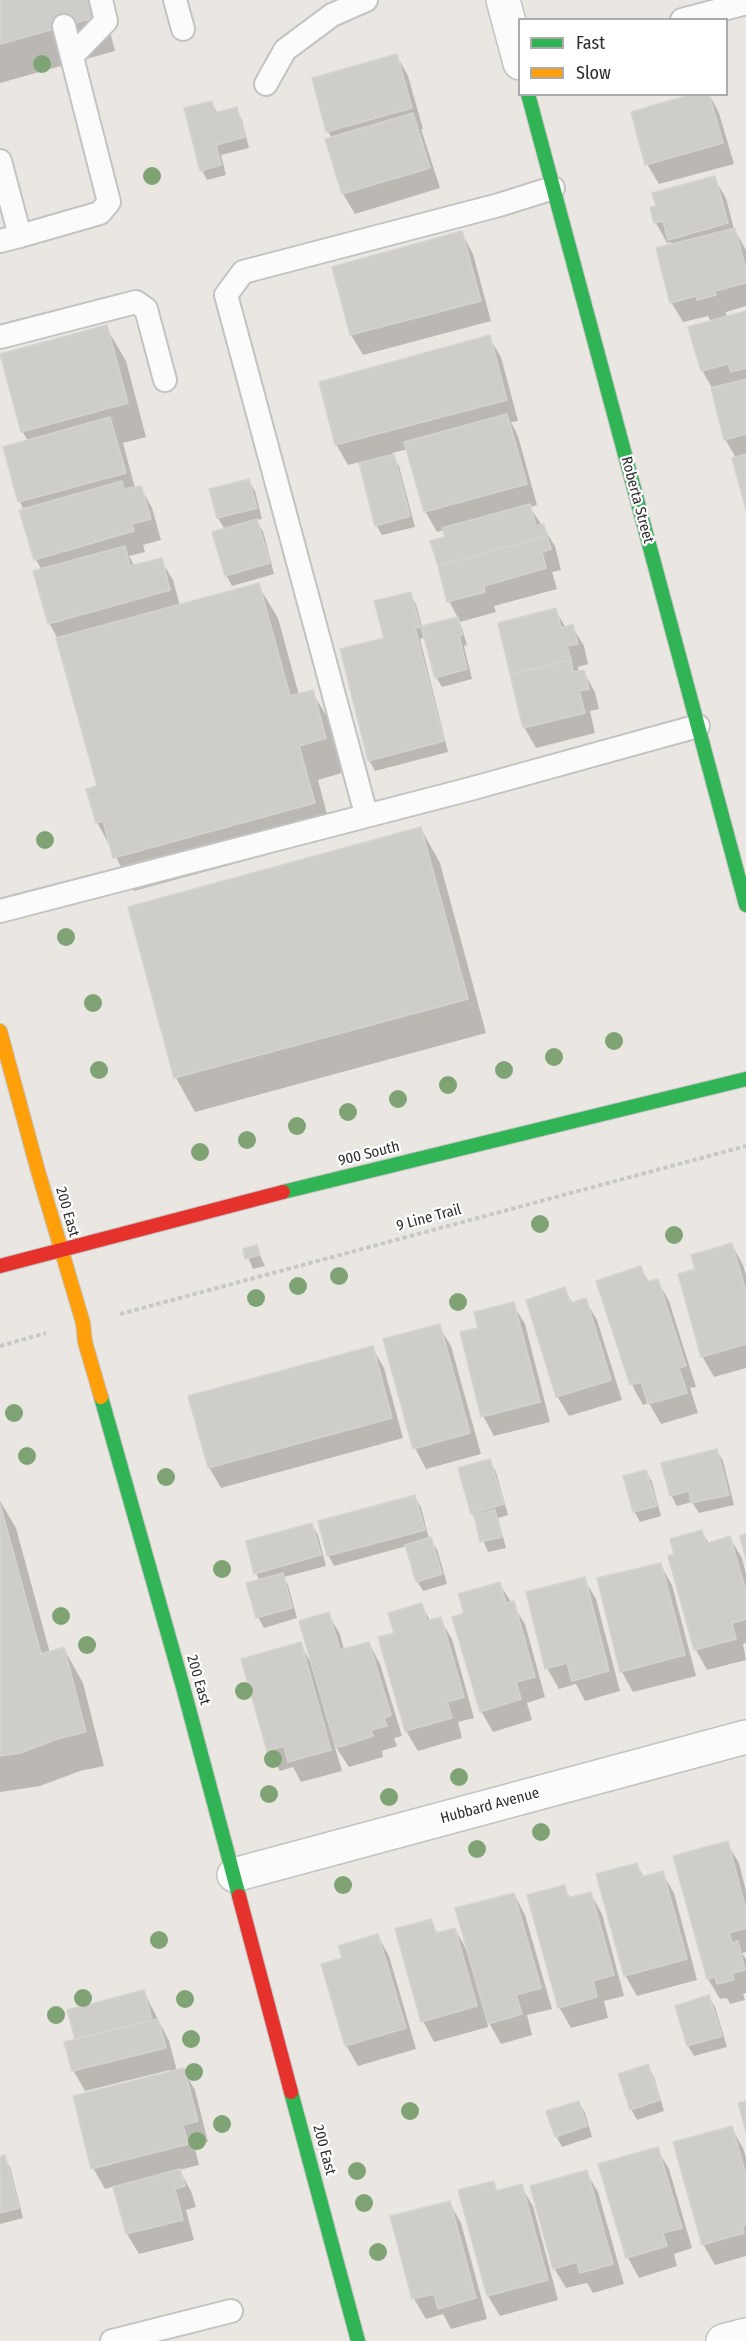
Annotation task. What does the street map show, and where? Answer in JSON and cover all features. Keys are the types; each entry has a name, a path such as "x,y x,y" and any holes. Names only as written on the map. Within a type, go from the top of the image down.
{"street":[{"path":"503,0 518,57"},
{"name":"Roberta Street","path":"529,96 746,905"},
{"name":"200 East","path":"0,1031 234,1875 358,2341"},
{"name":"900 South","path":"0,1266 276,1194 746,1079"},
{"name":"Hubbard Avenue","path":"234,1875 746,1737"},
{"path":"723,2341 746,2335"}],"lane":[{"path":"72,56 106,21 101,0"},
{"path":"175,0 183,29"},
{"path":"266,84 285,50 332,15 366,0"},
{"path":"690,18 746,3"},
{"path":"0,161 10,239 100,213 109,202 72,56 74,23"},
{"path":"366,814 226,296 243,272 500,205 553,188"},
{"path":"0,337 136,302 146,309 165,380"},
{"path":"0,911 366,814 470,789 698,726"},
{"path":"112,2341 231,2311"}],"path":[{"name":"9 Line Trail","path":"117,1315 746,1146"},
{"path":"0,1346 40,1335"}],"building":[{"path":"0,0 92,0 97,17 0,44"},
{"path":"397,54 412,108 326,132 312,78"},
{"path":"686,96 710,96 723,143 645,165 631,112"},
{"path":"212,101 215,113 237,107 245,137 216,145 221,165 200,171 184,108"},
{"path":"413,113 430,168 342,194 325,139"},
{"path":"715,176 728,223 668,240 663,221 654,223 650,207 656,206 652,193"},
{"path":"735,228 746,270 746,283 715,291 716,295 697,300 696,296 670,303 656,248"},
{"path":"462,231 481,301 350,335 332,267"},
{"path":"746,311 746,368 731,372 728,364 701,371 688,327"},
{"path":"107,325 128,403 21,432 0,354"},
{"path":"490,335 507,400 335,445 319,382"},
{"path":"746,379 746,434 724,440 711,388"},
{"path":"507,414 527,484 424,512 404,442"},
{"path":"110,417 126,473 18,502 3,447"},
{"path":"394,454 410,516 375,526 359,463"},
{"path":"746,454 746,510 732,458"},
{"path":"249,479 257,508 217,518 209,489"},
{"path":"122,481 124,489 141,486 151,519 132,524 134,531 34,560 19,510"},
{"path":"530,504 536,526 544,524 547,536 438,566 430,541 445,537 442,528"},
{"path":"257,519 270,563 225,576 212,532"},
{"path":"547,536 551,549 542,552 546,568 484,586 485,592 447,602 438,566"},
{"path":"125,546 130,566 162,558 170,590 48,624 33,571"},
{"path":"259,583 290,696 313,690 326,738 299,746 315,803 113,858 103,821 96,823 86,789 97,786 56,638"},
{"path":"411,592 420,627 415,628 444,741 368,761 340,649 384,638 374,601"},
{"path":"556,608 561,628 573,624 578,644 567,646 571,660 510,674 498,623"},
{"path":"458,617 462,635 459,636 467,669 435,678 421,626"},
{"path":"571,660 573,672 584,670 589,689 579,691 585,713 523,728 510,674"},
{"path":"421,827 468,999 174,1078 128,907"},
{"path":"732,1243 746,1292 746,1344 701,1357 678,1274 695,1269 691,1255"},
{"path":"257,1245 260,1255 245,1259 243,1249"},
{"path":"641,1266 646,1282 658,1279 686,1366 679,1368 687,1393 648,1404 641,1382 630,1385 596,1281"},
{"path":"565,1287 570,1303 586,1298 611,1380 556,1397 526,1300"},
{"path":"514,1302 540,1402 481,1417 460,1332 478,1328 474,1312"},
{"path":"440,1324 470,1433 413,1449 383,1339"},
{"path":"373,1346 392,1418 208,1468 188,1396"},
{"path":"717,1449 729,1495 691,1503 689,1491 670,1496 661,1463"},
{"path":"490,1459 504,1504 471,1514 458,1468"},
{"path":"646,1470 657,1506 633,1512 623,1476"},
{"path":"415,1495 425,1530 327,1556 318,1521"},
{"path":"0,1504 41,1654 64,1647 86,1732 60,1738 20,1753 0,1756"},
{"path":"495,1510 502,1537 480,1542 474,1515"},
{"path":"312,1523 321,1555 254,1574 246,1541"},
{"path":"702,1530 706,1544 730,1536 746,1591 746,1619 732,1623 736,1639 694,1650 668,1556 674,1554 670,1539"},
{"path":"746,1534 746,1559 740,1536"},
{"path":"431,1537 442,1574 416,1582 405,1545"},
{"path":"661,1563 685,1655 620,1672 597,1578"},
{"path":"283,1573 292,1608 256,1618 246,1583"},
{"path":"585,1577 609,1671 572,1681 567,1663 545,1669 526,1592"},
{"path":"500,1582 506,1603 514,1601 535,1677 516,1682 521,1699 480,1712 452,1617 464,1613 458,1594"},
{"path":"422,1603 427,1621 441,1617 464,1697 447,1702 452,1718 405,1731 378,1637 394,1633 388,1613"},
{"path":"329,1612 340,1650 369,1642 391,1715 384,1718 387,1726 371,1730 373,1736 336,1748 299,1621"},
{"path":"301,1642 331,1750 288,1762 284,1746 267,1751 241,1659"},
{"path":"728,1841 746,1910 746,1928 729,1933 732,1943 738,1941 745,1970 732,1973 734,1980 717,1984 715,1977 707,1979 673,1856"},
{"path":"637,1863 641,1877 663,1871 687,1959 624,1976 596,1874"},
{"path":"565,1885 568,1898 591,1892 614,1975 593,1981 597,1997 558,2008 527,1895"},
{"path":"514,1893 541,1988 516,1995 522,2014 488,2024 455,1908"},
{"path":"431,1919 436,1933 455,1928 477,2006 421,2022 395,1929"},
{"path":"378,1934 406,2028 345,2046 321,1964 342,1958 338,1946"},
{"path":"144,1990 152,2020 75,2039 67,2010"},
{"path":"709,1995 722,2036 687,2046 675,2006"},
{"path":"158,2019 166,2048 72,2071 64,2042"},
{"path":"648,2064 660,2100 630,2110 618,2074"},
{"path":"184,2068 198,2121 183,2125 188,2144 91,2169 73,2096"},
{"path":"579,2101 587,2126 555,2137 546,2111"},
{"path":"746,2101 746,2132 738,2103"},
{"path":"732,2126 746,2175 746,2225 742,2226 744,2233 702,2245 673,2142"},
{"path":"658,2147 682,2228 663,2233 667,2246 626,2258 598,2164"},
{"path":"5,2155 19,2208 0,2213 0,2157"},
{"path":"180,2169 185,2186 175,2189 183,2220 126,2234 113,2187"},
{"path":"587,2170 613,2264 580,2273 577,2262 553,2269 530,2186"},
{"path":"494,2181 496,2191 522,2184 548,2280 487,2296 458,2190"},
{"path":"450,2201 476,2298 438,2309 434,2294 412,2299 390,2216"}],"traffic: fast":[{"path":"529,96 746,905"},
{"path":"283,1192 746,1079"},
{"path":"101,1397 239,1896"},
{"path":"291,2092 358,2341"}],"traffic: slow":[{"path":"0,1031 83,1323 85,1342 101,1397"}],"traffic: jam":[{"path":"0,1266 283,1192"},
{"path":"239,1896 291,2092"}]}
